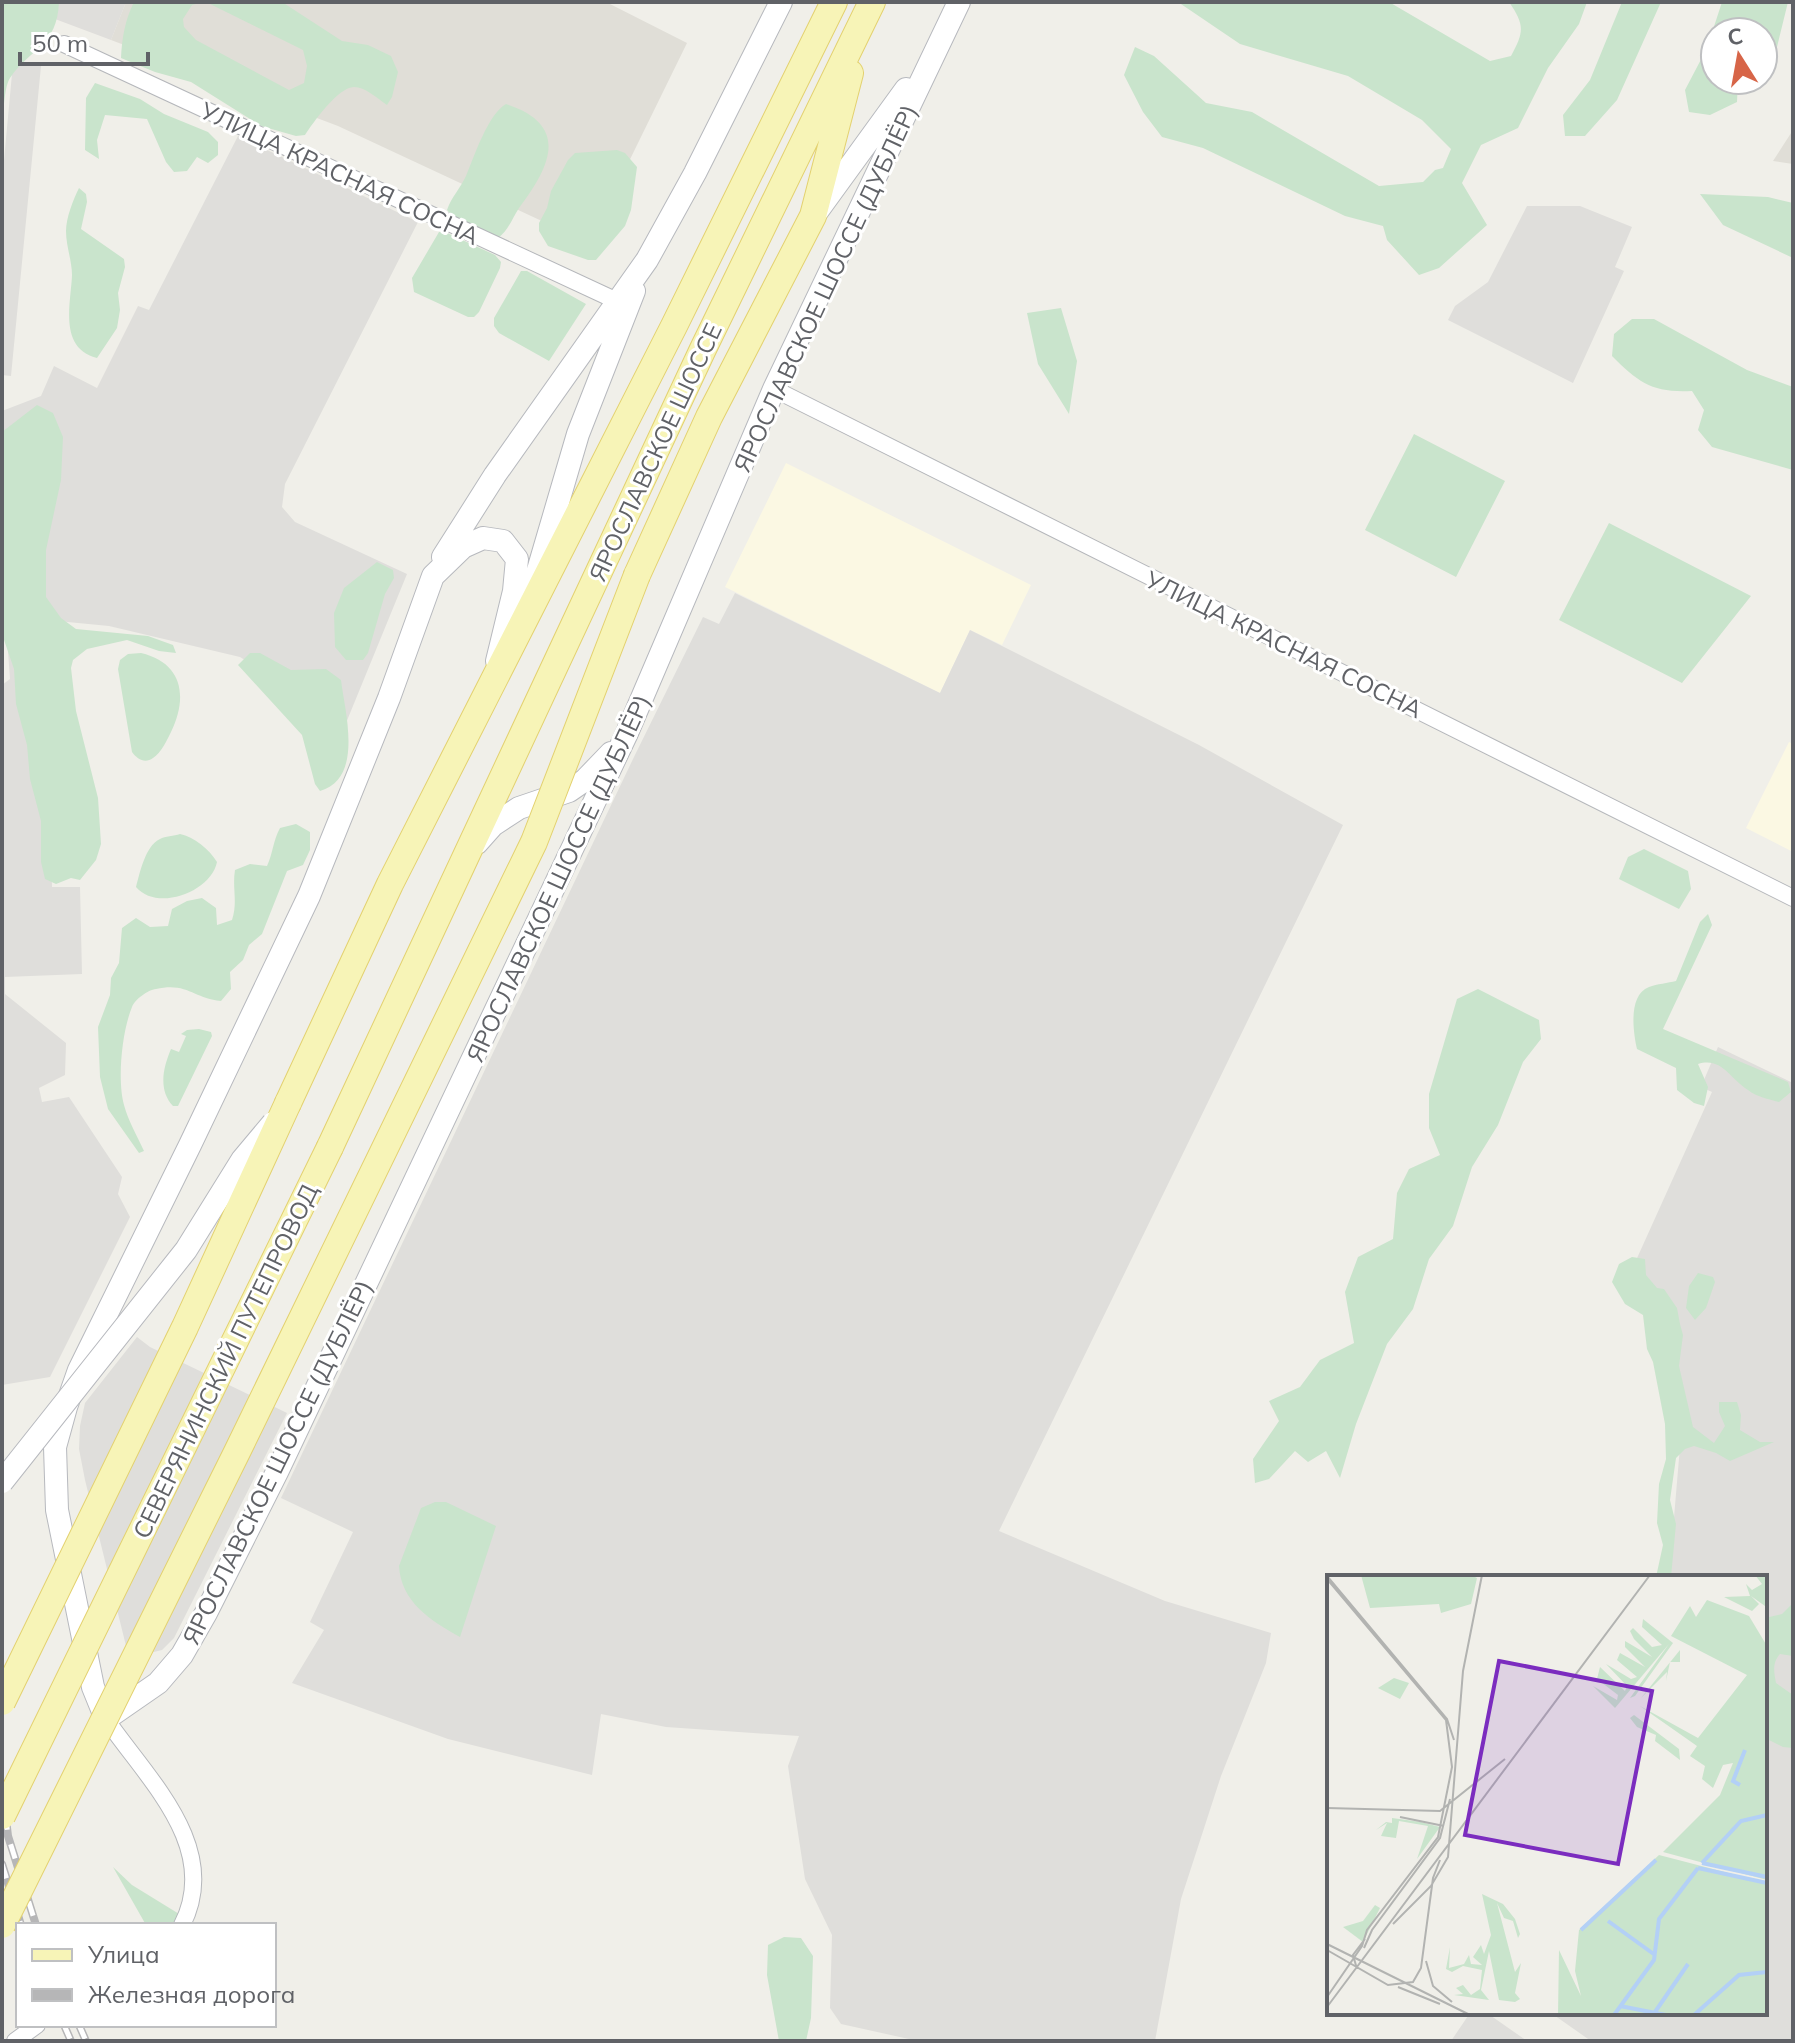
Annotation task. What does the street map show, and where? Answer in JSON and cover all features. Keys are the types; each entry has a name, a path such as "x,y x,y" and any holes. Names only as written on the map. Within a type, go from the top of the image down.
{"main road":[{"name":"ЯРОСЛАВСКОЕ ШОССЕ","path":"288,1103 390,884 520,633 834,2"},
{"name":"ЯРОСЛАВСКОЕ ШОССЕ","path":"442,904 703,349 868,11"},
{"path":"2,1925 534,842 637,575 709,417 813,216 868,11"},
{"name":"СЕВЕРЯНИНСКИЙ ПУТЕПРОВОД","path":"2,1816 330,1147 442,904"},
{"path":"2,1702 185,1327 288,1103"}],"street":[{"path":"520,633 578,434 647,260 695,173 781,2"},
{"name":"ЯРОСЛАВСКОЕ ШОССЕ (ДУБЛЁР)","path":"112,1728 182,1655 277,1472 627,733 774,389 959,2"},
{"name":"УЛИЦА КРАСНАЯ СОСНА","path":"64,44 617,301"},
{"path":"813,216 935,49"},
{"path":"183,1923 192,1904 194,1888 195,1868 188,1844 151,1777 112,1728 93,1687 57,1510 55,1447 66,1407 79,1370 309,896 379,725 433,576 486,487 647,260"},
{"name":"УЛИЦА КРАСНАЯ СОСНА","path":"774,389 1793,898"},
{"path":"433,576 463,547 483,538 503,541 517,559 514,591 493,682"},
{"path":"466,856 493,825 519,808 569,791 585,780 627,733"},
{"path":"2,1482 186,1250 242,1160 288,1103"}],"shaded area":[{"path":"16,2 126,2 111,40"},
{"path":"126,2 606,2 687,43 589,243 338,126 111,40"},
{"path":"13,63 41,66 11,376 2,375 2,182"},
{"path":"1793,130 1793,164 1773,161"},
{"path":"238,136 418,222 285,484 282,507 295,522 407,574 346,723 240,657 109,626 47,620 52,887 80,887 82,974 5,977 5,994 66,1043 65,1075 39,1088 42,1102 69,1097 122,1177 118,1194 130,1217 50,1377 2,1385 2,685 10,679 2,569 2,411 41,396 54,366 97,388 138,306 149,310"},
{"path":"1527,206 1580,206 1632,227 1615,267 1624,271 1573,383 1448,320 1455,306 1488,282"},
{"path":"786,463 1031,585 1002,645 970,630 940,693 725,587"},
{"path":"735,593 940,693 970,630 1199,745 1343,825 999,1531 1165,1601 1271,1633 1266,1663 1221,1776 1181,1899 1155,2041 918,2041 841,2024 830,2008 832,1935 805,1879 788,1766 799,1736 666,1727 601,1714 592,1775 448,1739 292,1683 324,1630 310,1622 353,1532 281,1498 703,617 719,624"},
{"path":"1789,742 1793,744 1793,852 1746,828"},
{"path":"1718,1047 1793,1083 1793,2041 1591,2041 1554,2015 1767,2015 1767,1575 1665,1575 1671,1553 1683,1411 1651,1306 1624,1287 1712,1092 1701,1087"},
{"path":"137,1337 150,1347 287,1413 174,1638 162,1650 129,1658 79,1449 85,1403"},
{"path":"1469,2015 1490,2015 1527,2041 1451,2041"}],"green space":[{"path":"4,2 59,2 57,17 48,38 10,78 2,140"},
{"path":"134,2 204,2 192,5 183,19 184,27 196,40 289,90 304,83 307,66 303,50 206,2 282,2 342,41 368,45 391,56 398,72 392,97 387,105 362,89 348,89 326,106 305,135 296,136 261,126 191,82 121,58 124,29"},
{"path":"1178,2 1389,2 1490,61 1511,56 1518,41 1520,23 1509,2 1587,2 1579,24 1548,68 1518,128 1481,145 1462,183 1487,225 1439,268 1419,275 1387,240 1383,226 1345,216 1203,148 1162,137 1143,112 1124,75 1135,47 1154,56 1206,103 1252,112 1379,186 1423,182 1435,170 1443,168 1451,149 1422,120 1348,76 1240,44"},
{"path":"1622,2 1661,2 1617,100 1585,136 1565,136 1563,115 1590,80"},
{"path":"1722,2 1788,2 1779,39 1779,16 1717,16"},
{"path":"1699,63 1699,96 1737,96 1737,102 1710,115 1689,112 1685,90"},
{"path":"95,83 140,99 164,114 208,132 218,142 218,155 208,163 197,157 187,171 174,172 166,162 147,119 105,115 97,140 99,159 85,150 86,98"},
{"path":"506,104 540,123 547,135 548,148 546,163 539,177 507,229 497,239 458,223 447,210 493,117"},
{"path":"617,150 625,153 637,167 631,210 625,226 596,260 548,246 539,231 539,223 551,191 568,160 575,153"},
{"path":"79,188 86,194 87,202 81,229 124,259 125,267 118,293 120,310 117,328 97,358 76,345 70,323 72,275 66,226"},
{"path":"1700,194 1768,197 1793,203 1793,258 1723,225"},
{"path":"439,232 495,255 501,262 474,317 414,292 412,278"},
{"path":"521,271 527,271 586,304 549,361 499,333 494,326 494,318"},
{"path":"1061,308 1077,361 1069,414 1038,364 1027,313"},
{"path":"1632,319 1654,319 1747,370 1793,387 1793,470 1712,447 1698,430 1704,410 1692,391 1657,388 1639,379 1612,356 1614,334"},
{"path":"37,405 53,413 63,437 61,480 46,550 46,597 61,618 76,629 148,636 173,645 176,653 159,651 127,640 87,649 73,660 71,668 76,711 98,798 101,844 96,860 80,880 71,878 56,884 45,879 41,862 41,821 16,704 14,669 2,634 2,432"},
{"path":"1414,434 1505,481 1456,577 1365,530"},
{"path":"1609,523 1751,596 1682,683 1559,620"},
{"path":"377,562 393,570 394,578 385,594 368,653 363,660 346,660 335,647 334,613 344,588"},
{"path":"141,653 166,665 178,683 180,694 176,719 164,746 147,761 139,759 132,752 118,669 120,660 128,654"},
{"path":"250,653 260,653 291,670 326,669 341,680 348,726 347,759 334,784 320,791 315,784 302,735 238,665"},
{"path":"296,824 310,832 310,850 303,865 287,871 262,934 249,945 243,960 230,972 231,989 221,1001 167,987 146,993 132,1007 123,1042 121,1083 126,1111 144,1151 139,1153 108,1109 100,1077 98,1027 110,995 111,978 119,963 122,928 136,918 150,927 168,926 172,909 202,898 216,908 217,925 232,920 235,870 250,864 267,866 280,828"},
{"path":"180,834 196,841 210,853 217,862 213,873 194,890 182,895 157,898 145,894 136,887 150,847 164,837"},
{"path":"1644,849 1688,871 1691,889 1679,909 1619,879 1628,857"},
{"path":"1708,914 1712,925 1663,1029 1788,1082 1791,1092 1779,1102 1755,1094 1719,1066 1706,1063 1698,1064 1708,1087 1704,1106 1694,1103 1677,1090 1676,1068 1637,1049 1634,1015 1638,998 1649,987 1676,981 1700,922"},
{"path":"1478,989 1539,1020 1541,1039 1523,1062 1498,1125 1472,1167 1453,1226 1429,1259 1413,1309 1387,1344 1356,1424 1340,1478 1326,1451 1308,1462 1295,1451 1269,1479 1255,1483 1253,1459 1279,1421 1269,1401 1300,1387 1320,1360 1354,1343 1345,1292 1358,1257 1393,1239 1397,1193 1409,1169 1440,1155 1429,1128 1429,1094 1457,999"},
{"path":"199,1029 211,1032 212,1036 178,1106 173,1106 164,1086 168,1056 171,1049 179,1052 186,1036 181,1034"},
{"path":"1632,1257 1645,1259 1646,1275 1657,1288 1664,1289 1677,1308 1683,1335 1679,1366 1693,1427 1714,1443 1725,1426 1719,1412 1719,1402 1737,1402 1741,1415 1740,1430 1760,1442 1774,1442 1730,1461 1694,1446 1685,1449 1676,1458 1670,1500 1676,1524 1671,1575 1656,1575 1663,1545 1657,1523 1659,1484 1666,1459 1665,1424 1653,1362 1647,1349 1643,1315 1625,1304 1612,1282 1619,1264"},
{"path":"1698,1273 1713,1277 1715,1282 1706,1308 1695,1320 1686,1308 1689,1286"},
{"path":"435,1502 446,1502 496,1526 460,1637 419,1609 401,1579 399,1566 421,1508"},
{"path":"1793,1603 1793,1656 1780,1654 1774,1668 1776,1683 1793,1695 1793,1748 1767,1739 1767,1618 1782,1614"},
{"path":"113,1867 132,1885 194,1923 145,1923"},
{"path":"784,1937 801,1938 813,1956 811,2018 806,2041 779,2041 767,1975 768,1945"}],"railway":[{"path":"2,1785 8,1836 35,1923"},
{"path":"2,1864 20,1923"},
{"path":"65,2027 71,2041"},
{"path":"80,2027 86,2041"}]}
